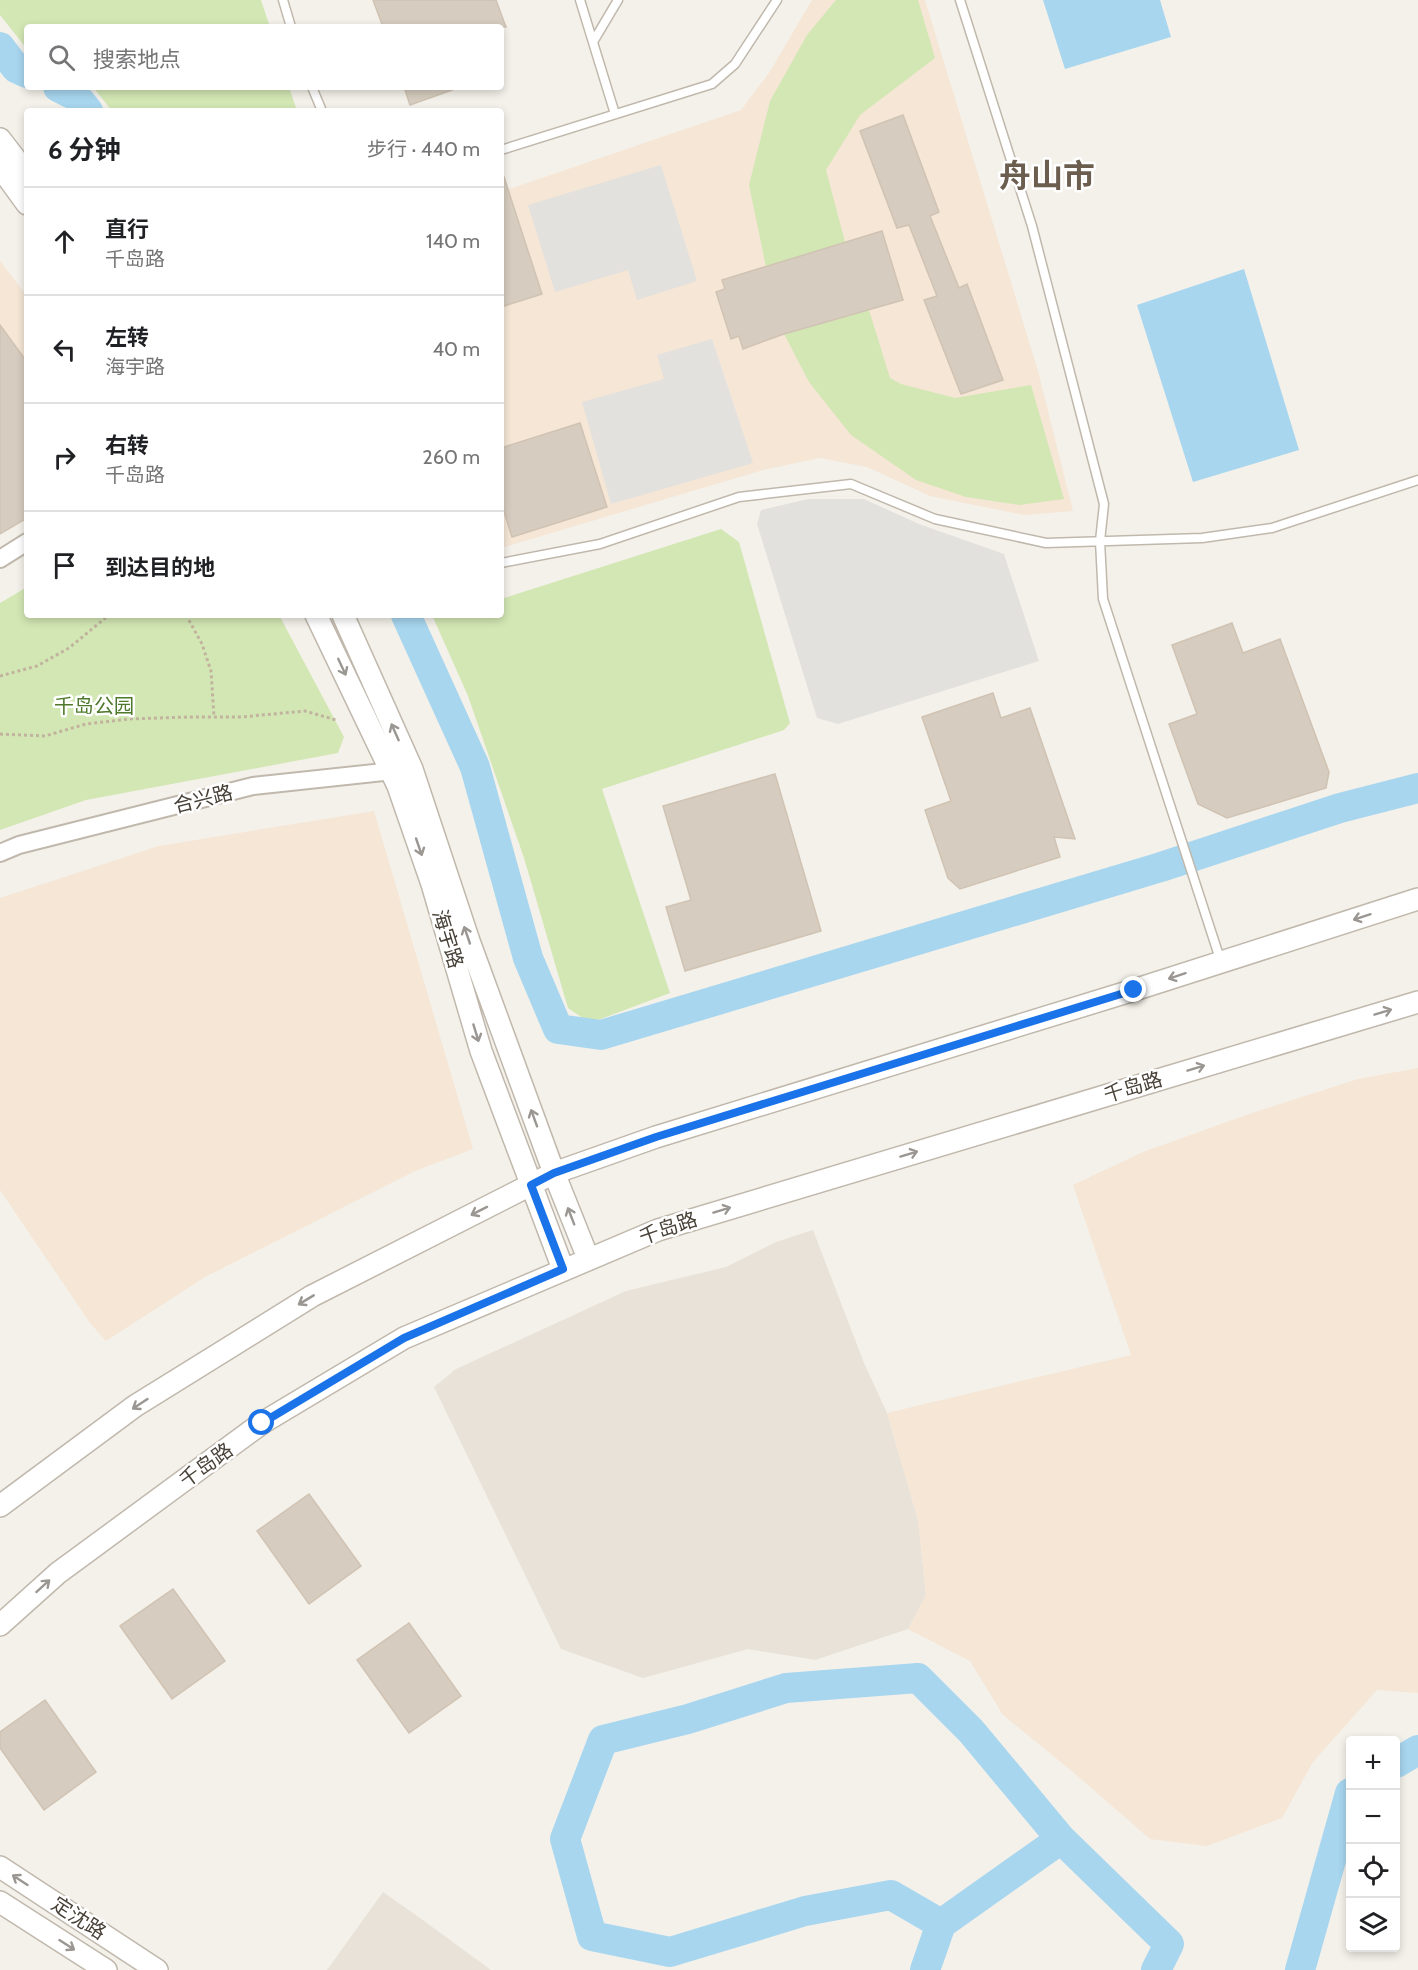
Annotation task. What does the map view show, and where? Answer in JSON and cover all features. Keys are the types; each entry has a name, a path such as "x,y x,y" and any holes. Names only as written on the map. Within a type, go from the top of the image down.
{"street":[{"path":"0,139 24,170"},
{"path":"0,167 24,200"},
{"path":"0,559 24,544"},
{"name":"海宇路","path":"318,618 401,770 398,786 432,884 481,1051 563,1269"},
{"name":"海宇路","path":"344,618 588,1258"},
{"name":"合兴路","path":"0,853 19,845 253,786 401,770"},
{"path":"0,1506 135,1407 312,1296 554,1173 656,1137 1418,899"},
{"name":"千岛路","path":"0,1625 58,1573 262,1423 404,1338 658,1230 1418,1002"},
{"name":"定沈路","path":"0,1867 157,1970"},
{"name":"定沈路","path":"0,1902 106,1970"}],"lane":[{"path":"283,0 290,24"},
{"path":"580,0 615,114"},
{"path":"593,42 618,0"},
{"path":"504,149 712,84 735,64 777,0"},
{"path":"960,0 1032,226 1104,504 1100,541 1103,600 1221,962"},
{"path":"313,90 321,108"},
{"path":"504,562 600,544 740,497 851,484 935,519 1046,543 1202,538 1272,528 1418,480"}],"path":[{"path":"0,676 37,666 69,648 106,618"},
{"path":"188,618 202,644 212,671 214,717"},
{"path":"0,734 45,736 86,724 129,719 241,717 305,711 336,720"}],"shaded area":[{"path":"812,0 925,0 1038,371 1073,511 1024,515 930,496 867,467 820,458 763,470 504,547 504,191 741,110 769,73"},
{"path":"661,165 697,281 637,300 628,270 555,292 528,205"},
{"path":"0,261 24,292 24,515 0,531"},
{"path":"712,339 753,463 611,504 582,402 664,379 657,355"},
{"path":"808,499 864,499 919,524 1004,554 1039,661 838,724 817,718 757,524 761,510"},
{"path":"374,811 473,1149 415,1171 205,1277 106,1341 90,1323 0,1190 0,898 159,846"},
{"path":"1418,1068 1418,1693 1377,1690 1313,1762 1282,1818 1207,1846 1150,1839 1003,1715 970,1661 908,1629 926,1595 918,1520 887,1413 1131,1355 1073,1185 1143,1152 1249,1114 1358,1079"},
{"path":"813,1230 864,1363 887,1413 918,1520 926,1595 908,1629 815,1660 748,1649 643,1678 561,1649 434,1387 456,1369 626,1291 726,1267 776,1242"},
{"path":"383,1892 420,1918 491,1970 327,1970"}],"green space":[{"path":"0,0 261,0 269,24 24,24 24,45 0,15"},
{"path":"836,0 918,0 935,58 860,115 826,170 845,242 766,267 749,185 770,101 807,35"},
{"path":"95,90 290,90 296,108 110,108"},
{"path":"869,310 890,378 901,384 955,398 1031,385 1064,499 1019,505 966,497 916,480 851,435 809,382 784,334"},
{"path":"721,529 739,542 790,723 784,730 602,789 670,993 590,1023 568,1008 524,858 468,696 433,618 504,618 504,598"},
{"name":"千岛公园","path":"24,589 24,618 281,618 344,737 338,753 86,800 0,830 0,603"}],"water":[{"path":"1043,0 1160,0 1171,37 1065,69"},
{"path":"1244,269 1299,450 1193,482 1137,305"}],"building":[{"path":"373,0 496,0 506,27 504,24 382,24"},
{"path":"405,90 452,90 410,105"},
{"path":"903,115 939,212 930,216 959,288 967,284 1003,380 961,394 924,300 937,296 909,225 897,228 860,131"},
{"path":"504,177 542,294 504,306"},
{"path":"882,231 903,300 784,334 743,349 739,336 731,339 716,292 725,289 722,280"},
{"path":"0,325 24,358 24,520 0,534"},
{"path":"580,423 607,507 512,537 504,512 504,447"},
{"path":"1232,623 1243,653 1280,639 1329,772 1326,788 1227,818 1198,804 1169,724 1197,714 1172,645"},
{"path":"993,693 1001,718 1030,708 1075,839 1054,837 1060,857 960,889 948,878 925,810 951,801 922,717"},
{"path":"775,774 821,931 685,971 666,907 691,900 663,806"},
{"path":"309,1494 361,1566 309,1604 257,1531"},
{"path":"173,1589 225,1661 172,1699 120,1626"},
{"path":"409,1623 461,1696 409,1733 357,1660"},
{"path":"45,1700 96,1772 44,1810 0,1748 0,1732"}],"waterway":[{"path":"0,47 16,68 24,72"},
{"path":"64,90 76,96 86,108"},
{"path":"407,618 475,767 528,958 558,1029 601,1035 1161,867 1340,808 1418,788"},
{"path":"1061,1839 941,1924 891,1895 805,1911 670,1952 592,1936 565,1839 603,1740 688,1719 786,1688 918,1678 971,1731 1061,1839 1169,1944 1156,1970"},
{"path":"1400,1761 1418,1750"},
{"path":"1300,1970 1346,1807"},
{"path":"925,1970 941,1924"}],"district":[{"name":"舟山市","path":"1047,176"}],"route":[{"path":"262,1423 404,1338 563,1269 531,1185 554,1173 656,1137 1134,990"}]}
